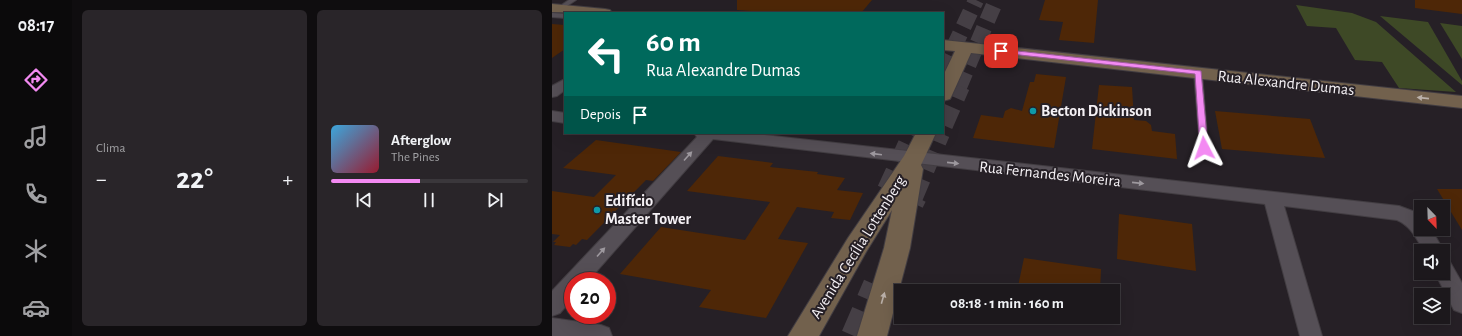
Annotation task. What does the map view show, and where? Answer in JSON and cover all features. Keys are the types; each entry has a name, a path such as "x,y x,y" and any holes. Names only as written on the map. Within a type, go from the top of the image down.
{"street":[{"name":"Rua Alexandre Dumas","path":"944,45 1462,102"},
{"path":"944,93 965,47"},
{"path":"552,92 564,84"},
{"path":"552,116 564,118"},
{"path":"583,272 706,134"},
{"name":"Rua Fernandes Moreira","path":"715,134 1399,213 1411,218 1414,221"},
{"name":"Avenida Cecília Lottenberg","path":"803,336 857,245 914,158 926,134"},
{"name":"Avenida Cecília Lottenberg","path":"872,336 897,248 914,158"},
{"path":"1272,198 1311,336"},
{"path":"1450,280 1462,303"},
{"path":"552,306 564,293"},
{"path":"552,328 601,336"}],"lane":[{"path":"557,12 573,0"},
{"path":"1198,73 1204,148"}],"green space":[{"path":"1296,5 1352,13 1376,22 1456,92 1399,88 1382,62 1355,60 1336,28 1307,26"},
{"path":"1380,16 1428,22 1462,81 1462,85"},
{"path":"1440,23 1462,26 1462,59"}],"building":[{"path":"737,0 872,0 862,12 764,12 737,10"},
{"path":"1045,0 1098,0 1094,43 1059,40 1063,22 1039,20"},
{"path":"1415,0 1462,0 1462,14 1415,8"},
{"path":"552,24 564,25 564,50 552,58"},
{"name":"Becton Dickinson","path":"1036,74 1066,77 1054,148 973,138 981,115 1003,118 1005,111 1011,108 1022,111 1030,82 1034,82"},
{"name":"Becton Dickinson","path":"1099,85 1132,87 1134,120 1146,121 1151,125 1152,131 1175,134 1177,159 1092,149"},
{"path":"1215,111 1310,119 1325,158 1222,149"},
{"path":"596,140 681,152 653,181 646,180 587,240 582,239 576,245 573,244 570,247 554,245 556,242 553,242 560,235 552,234 552,191 594,197 616,175 563,168"},
{"path":"718,156 773,163 770,167 818,172 817,174 845,178 837,190 863,193 850,220 831,218 834,212 797,207 778,239 808,243 766,318 699,307 711,290 620,274 661,227 745,240 770,202 687,191"},
{"path":"1437,189 1462,189 1462,230 1450,210 1450,200 1444,200"},
{"path":"1119,214 1192,224 1196,271 1117,259"},
{"path":"1024,258 1101,269 1100,284 1018,284"}],"tunnel":[{"path":"944,68 976,0"},
{"path":"959,87 996,0"},
{"path":"944,123 960,86"},
{"path":"887,190 913,134"},
{"path":"913,197 940,134"},
{"path":"911,202 914,196"},
{"path":"854,336 876,285"}],"place":[{"name":"Becton Dickinson","path":"1033,111"},
{"name":"Edifício Master Tower","path":"597,210"}],"route":[{"path":"1001,51 1198,73 1204,148"}]}
